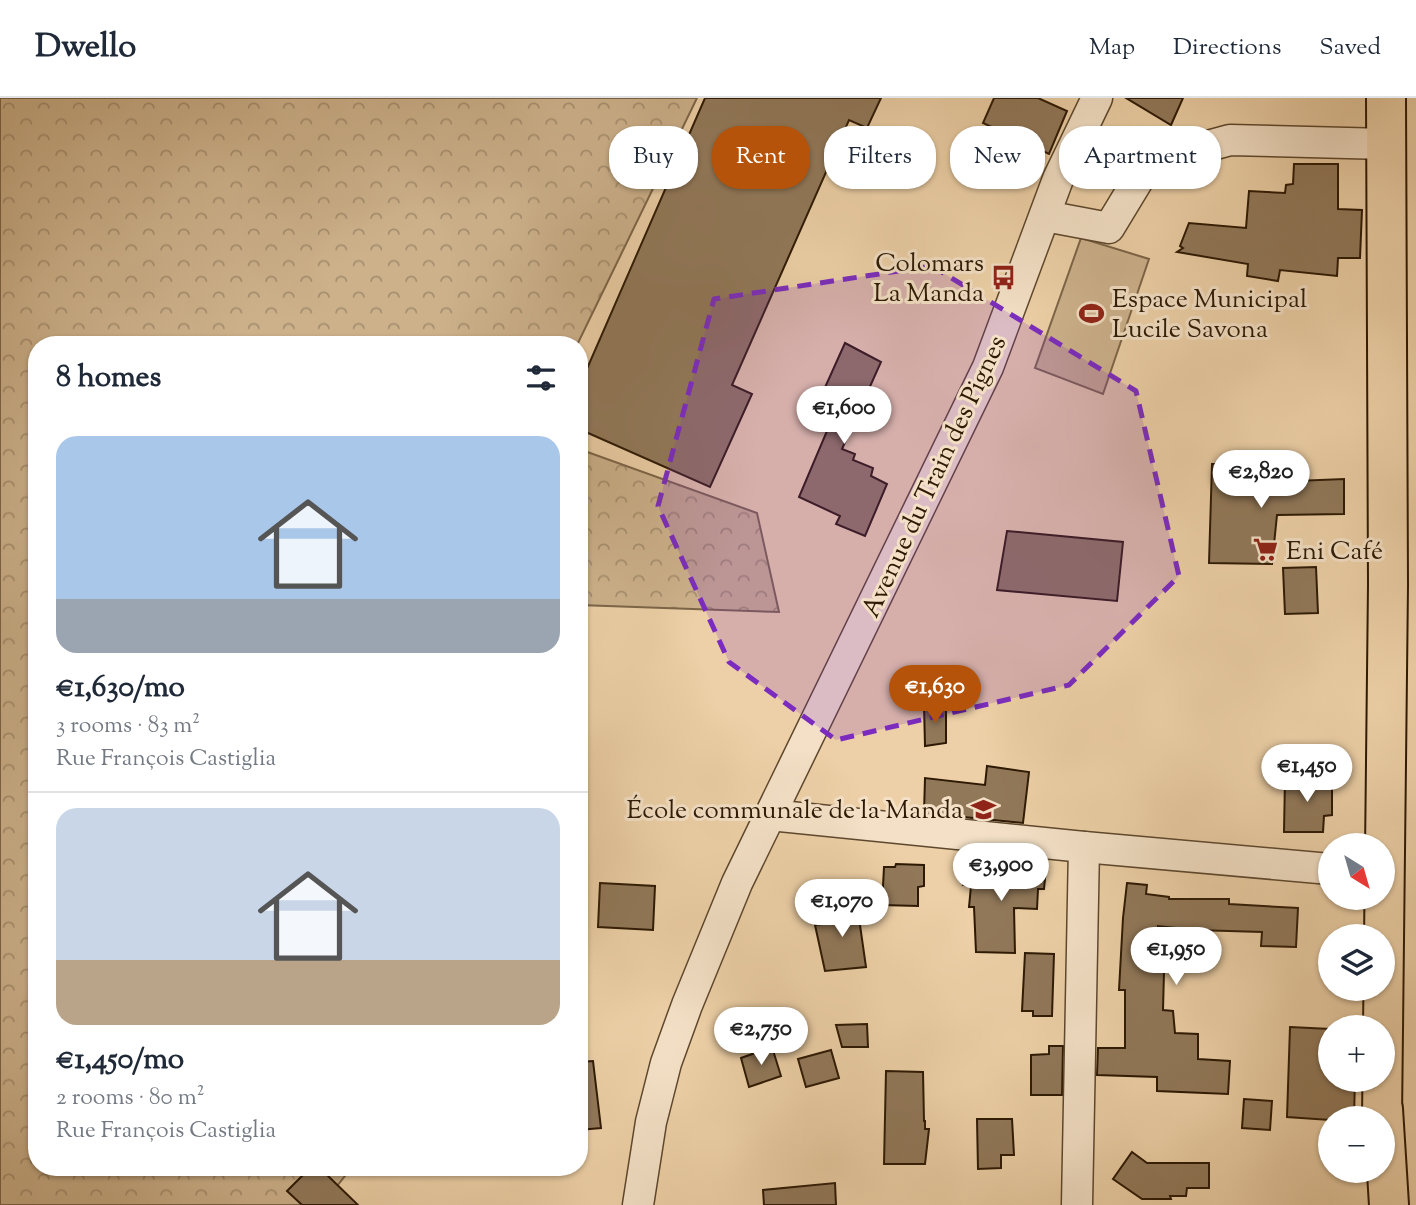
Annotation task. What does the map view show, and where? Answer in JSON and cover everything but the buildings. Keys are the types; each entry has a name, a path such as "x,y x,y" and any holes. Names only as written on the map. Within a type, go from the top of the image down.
{"main road":[{"path":"1385,833 1388,584 1386,98"},
{"path":"1383,1106 1384,910"},
{"path":"1377,1205 1378,1183"},
{"path":"1388,1183 1389,1205"}],"street":[{"name":"Avenue du Train des Pignes","path":"638,1205 651,1122 666,1063 732,894 988,367 1058,180 1097,98"},
{"path":"1045,216 1109,228 1149,162 1230,140 1386,144"},
{"path":"770,815 1318,869"},
{"path":"1077,1205 1084,847"}],"highlighted area":[{"path":"932,266 1136,391 1179,576 1069,685 836,740 729,662 658,506 714,299"}],"green space":[{"path":"0,98 697,98 683,126 609,126 609,189 653,189 581,336 28,336 28,1176 345,1176 322,1205 0,1205"},
{"name":"Espace Municipal Lucile Savona","path":"1081,238 1149,259 1103,394 1035,368"},
{"path":"588,452 757,513 779,612 588,605"}],"place":[{"name":"Colomars La Manda","path":"1004,277"},
{"name":"Espace Municipal Lucile Savona","path":"1092,313"},
{"name":"Eni Café","path":"1266,550"},
{"name":"École communale de la Manda","path":"983,809"}]}
